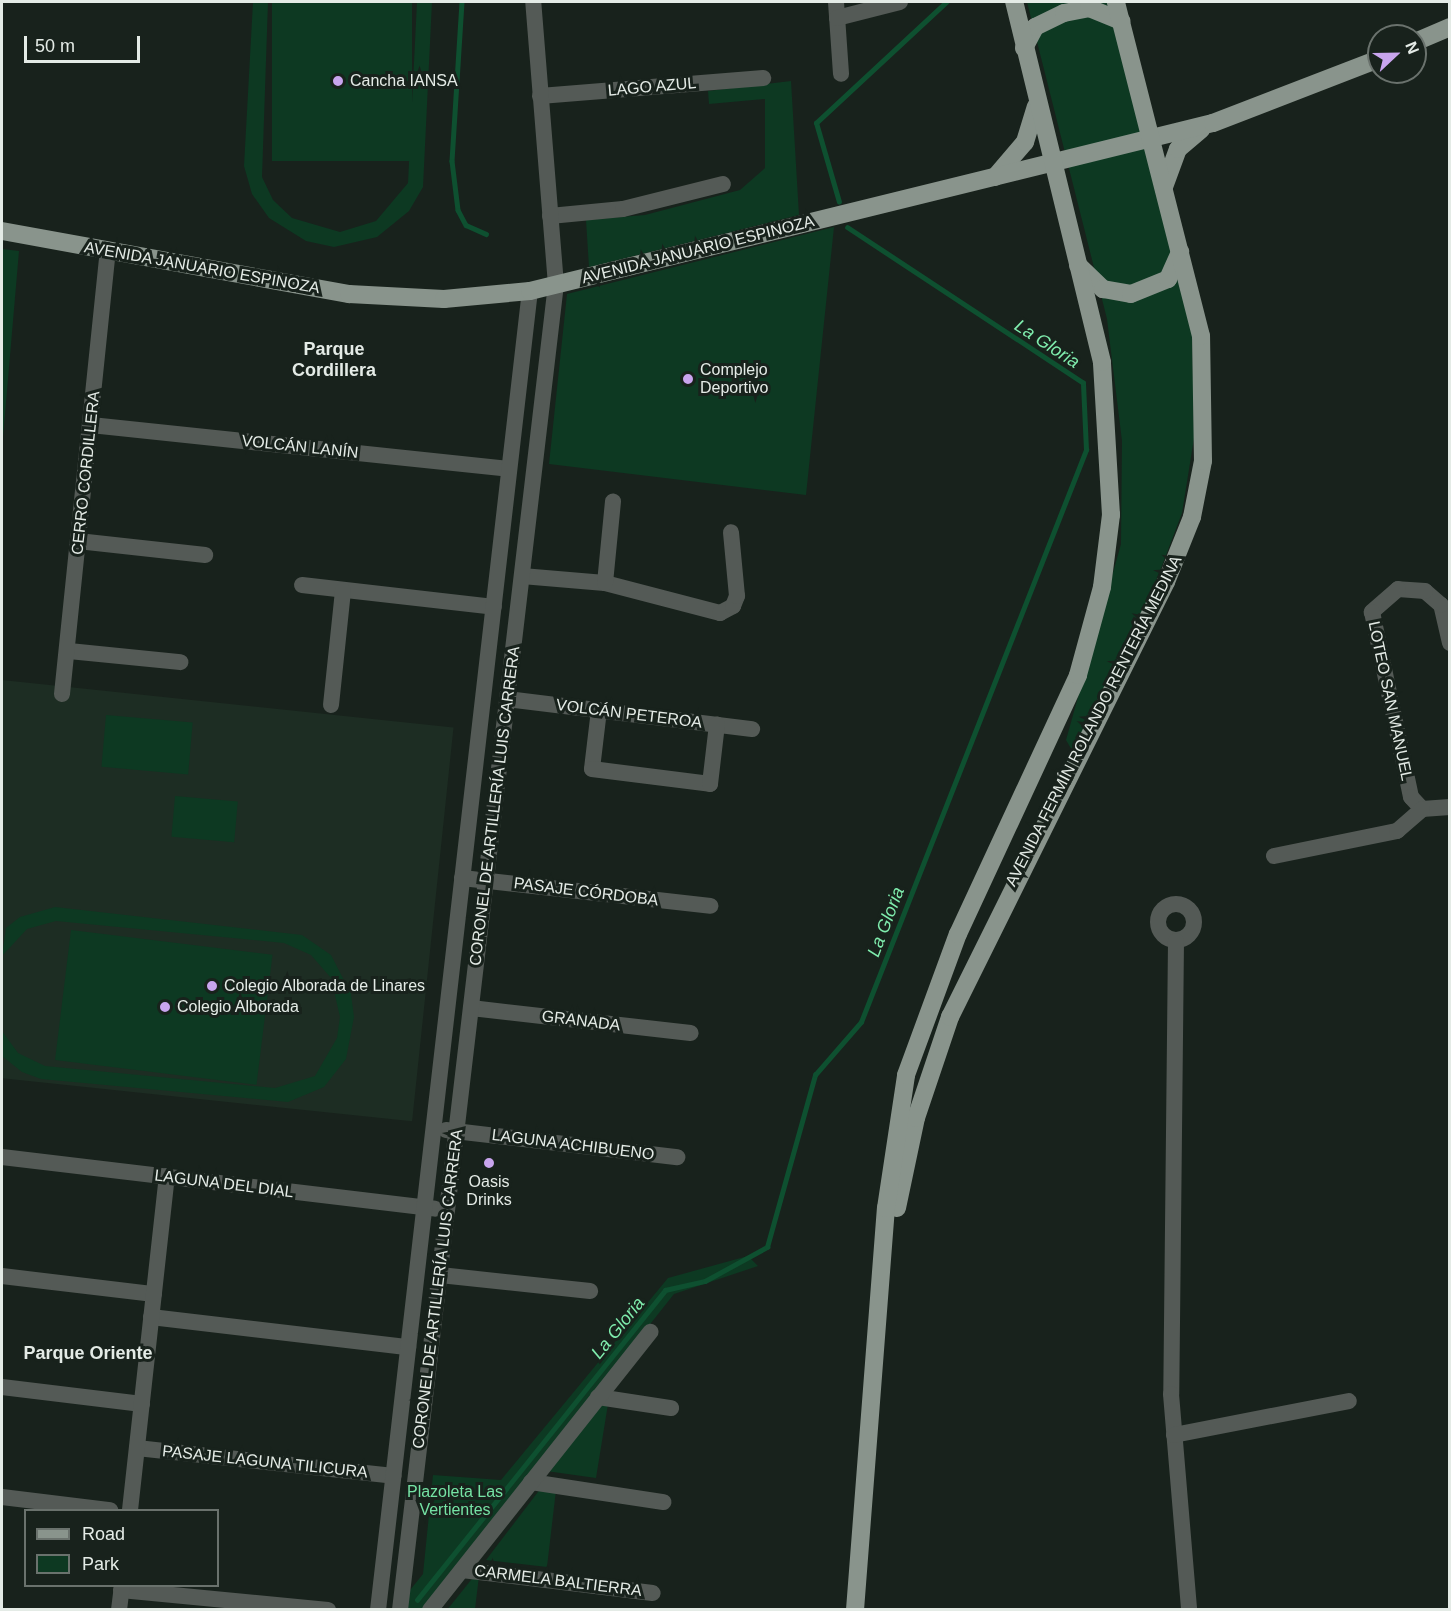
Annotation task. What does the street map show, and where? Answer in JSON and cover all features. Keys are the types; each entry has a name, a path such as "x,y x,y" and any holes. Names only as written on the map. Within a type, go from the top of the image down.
{"main road":[{"name":"AVENIDA FERMÍN ROLANDO RENTERÍA MEDINA","path":"855,1610 894,1133 916,1041 973,900 1059,723 1102,587 1112,476 1107,401 1014,2"},
{"name":"AVENIDA FERMÍN ROLANDO RENTERÍA MEDINA","path":"881,1289 911,1137 950,1017 1141,634 1192,517 1203,461 1205,367 1180,252 1116,2"},
{"path":"1024,48 1035,27 1064,13 1089,9 1121,21"},
{"path":"1427,37 1449,27"},
{"name":"AVENIDA JANUARIO ESPINOZA","path":"2,231 108,252 380,297 530,291 993,179 1051,162 1213,123 1367,64"},
{"path":"993,179 1025,142 1036,102"},
{"path":"1164,191 1178,149 1213,123"},
{"path":"1077,265 1103,289 1131,294 1168,279 1180,252"}],"street":[{"name":"CORONEL DE ARTILLERÍA LUIS CARRERA","path":"400,1610 556,285 532,2"},
{"path":"842,74 837,10 900,2"},
{"name":"LAGO AZUL","path":"540,96 763,78"},
{"path":"550,216 623,209 723,184"},
{"name":"CERRO CORDILLERA","path":"62,694 69,651 108,252"},
{"name":"CORONEL DE ARTILLERÍA LUIS CARRERA","path":"378,1610 530,291"},
{"path":"522,358 547,361"},
{"name":"VOLCÁN LANÍN","path":"91,425 509,469"},
{"path":"605,583 613,501"},
{"path":"522,576 605,583 711,613 727,610 737,596 731,532"},
{"path":"501,539 525,544"},
{"path":"78,541 205,555"},
{"path":"302,585 494,607"},
{"name":"LOTEO SAN MANUEL","path":"1422,809 1411,797 1372,612 1398,589 1425,591 1441,605 1449,643"},
{"path":"331,705 343,591"},
{"path":"69,651 180,662"},
{"name":"VOLCÁN PETEROA","path":"507,699 752,729"},
{"path":"599,710 592,769 710,784 717,724"},
{"path":"1274,856 1396,831 1422,809 1449,807"},
{"name":"PASAJE CÓRDOBA","path":"462,878 710,906"},
{"path":"1176,941 1174,1435 1189,1610"},
{"name":"GRANADA","path":"471,1008 691,1034"},
{"name":"LAGUNA ACHIBUENO","path":"433,1128 677,1157"},
{"name":"LAGUNA DEL DIAL","path":"2,1157 447,1210"},
{"path":"130,1509 167,1176"},
{"path":"440,1275 590,1291"},
{"path":"2,1276 154,1294"},
{"path":"151,1317 408,1347"},
{"path":"430,1610 650,1332"},
{"path":"2,1387 142,1404"},
{"path":"598,1397 671,1408"},
{"path":"1174,1435 1349,1401"},
{"name":"PASAJE LAGUNA TILICURA","path":"137,1448 393,1476"},
{"path":"531,1482 664,1502"},
{"path":"2,1497 102,1509"},
{"name":"CARMELA BALTIERRA","path":"462,1570 653,1593"},
{"path":"119,1610 122,1588 328,1610"}],"shaded area":[{"name":"Colegio Alborada de Linares","path":"2,680 454,727 412,1121 2,1078"}],"green space":[{"path":"253,2 268,2 262,177 273,200 292,218 340,232 376,221 408,183 417,2 432,2 423,187 409,211 377,237 334,247 306,241 269,218 252,194 244,166"},
{"name":"Cancha IANSA","path":"272,2 412,2 412,161 272,161"},
{"path":"1027,2 1111,2 1192,323 1194,438 1182,513 1147,605 1073,752 1066,740 1121,544 1122,441 1107,319"},
{"path":"791,81 799,215 589,267 586,220 645,215 740,190 765,168 765,99 709,104 708,91"},
{"name":"Complejo Deportivo","path":"834,227 806,495 549,464 567,294"},
{"path":"2,249 19,251 2,449"},
{"path":"106,715 193,723 188,774 101,767"},
{"path":"175,796 238,801 234,842 171,837"},
{"path":"55,907 302,935 331,955 351,994 354,1017 346,1059 324,1087 288,1102 41,1079 22,1072 2,1056 2,1031 18,1053 45,1066 275,1088 315,1076 337,1038 340,1017 331,978 311,955 284,943 56,921 27,929 2,956 6,928 20,917"},
{"name":"Colegio Alborada","path":"71,930 272,955 257,1085 55,1060"},
{"name":"Plazoleta Las Vertientes","path":"748,1256 758,1266 674,1294 424,1609 394,1610 423,1574 433,1475 501,1480 668,1278"},
{"path":"601,1403 608,1404 596,1478 546,1471"},
{"path":"541,1488 556,1490 547,1567 486,1560"},
{"path":"475,1575 479,1576 475,1609 447,1610"}],"waterway":[{"path":"462,2 452,161 458,210 466,225 486,234"},
{"name":"La Gloria","path":"839,202 816,123 946,2"},
{"name":"La Gloria","path":"417,1600 665,1290 705,1281 767,1247 815,1075 861,1022 1086,450 1083,383 848,228"}],"place":[{"name":"Cancha IANSA","path":"338,81"},
{"name":"Complejo Deportivo","path":"688,379"},
{"name":"Colegio Alborada de Linares","path":"212,986"},
{"name":"Colegio Alborada","path":"165,1007"},
{"name":"Oasis Drinks","path":"489,1163"}],"district":[{"name":"Parque Cordillera","path":"334,360"},
{"name":"Parque Oriente","path":"88,1353"}]}
